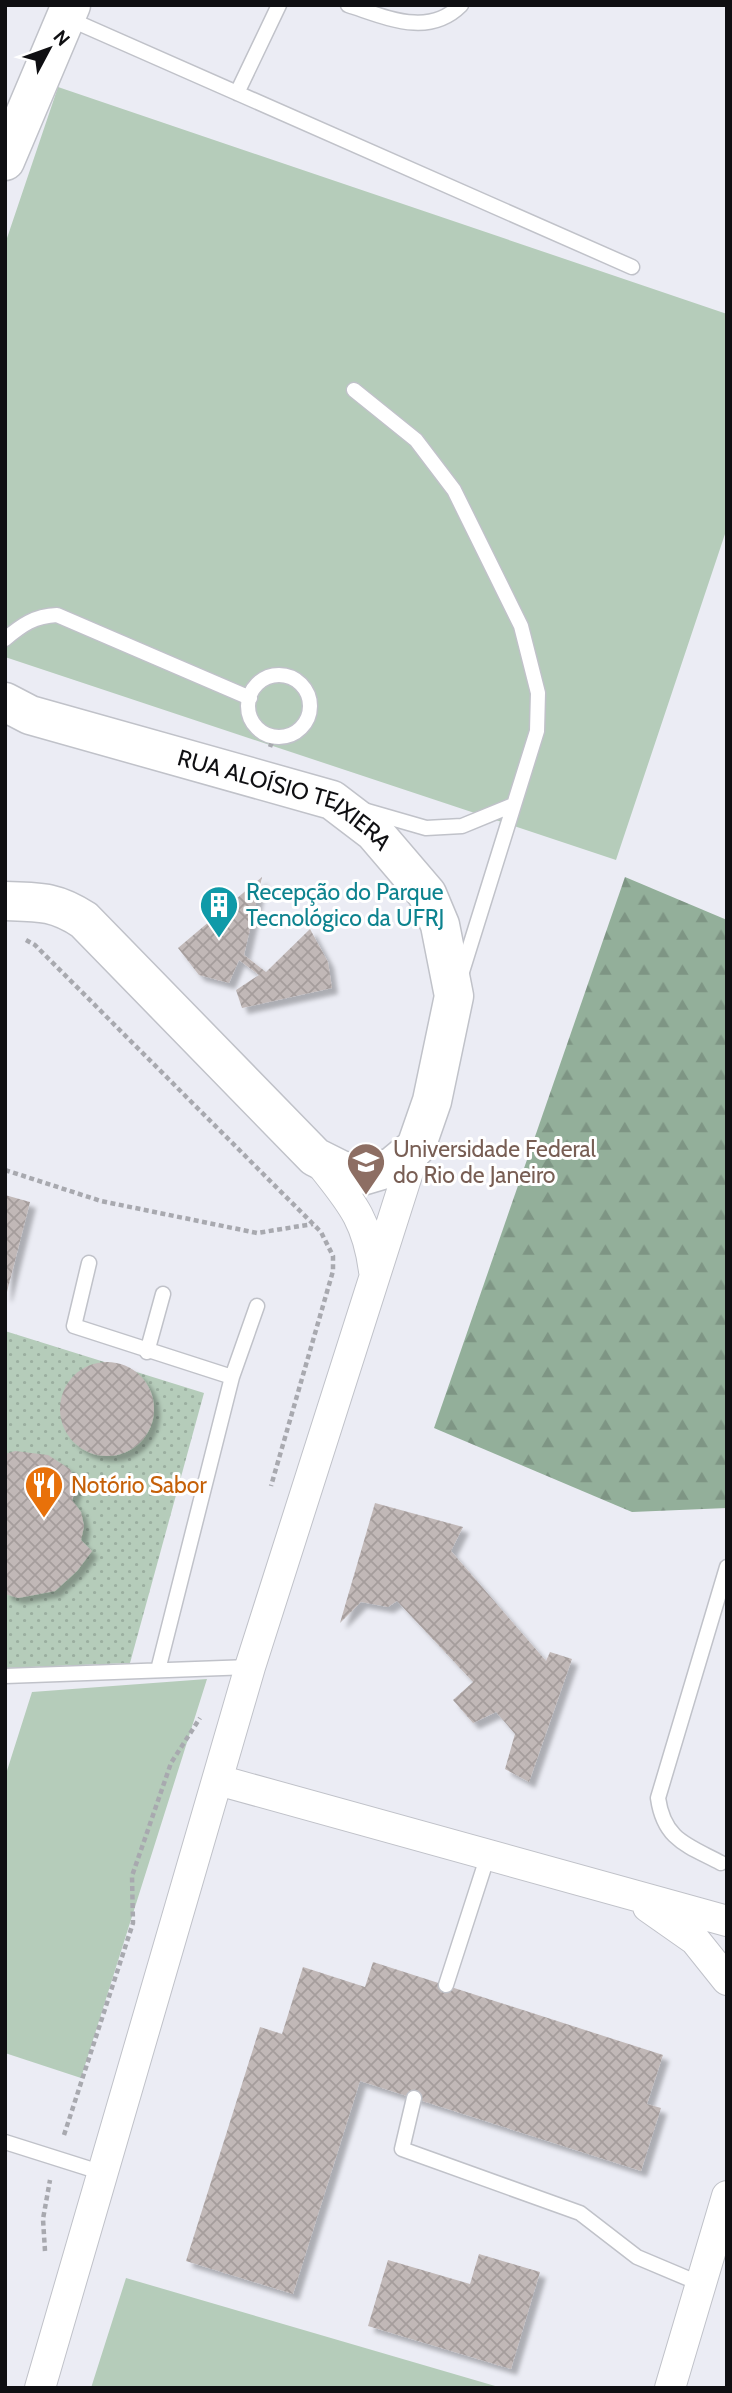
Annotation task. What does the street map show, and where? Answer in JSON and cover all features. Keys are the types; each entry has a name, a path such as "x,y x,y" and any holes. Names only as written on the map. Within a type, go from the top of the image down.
{"street":[{"path":"5,161 68,11"},
{"name":"RUA ALOÍSIO TEIXIERA","path":"13,711 332,800 374,832 427,894 440,925 454,996 432,1101 416,1147"},
{"path":"5,901 47,902 64,907 84,920 315,1157 362,1221 369,1240 374,1275"},
{"path":"315,1157 341,1170 365,1175 392,1167 416,1147"},
{"path":"40,2388 250,1667 416,1147"},
{"path":"218,1780 727,1921"},
{"path":"634,1897 695,1940 727,1980"},
{"path":"670,2388 727,2196"}],"lane":[{"path":"237,93 279,5"},
{"path":"348,5 401,22 440,22 461,5"},
{"path":"68,11 237,93 632,267"},
{"path":"354,390 416,440 454,490 521,626 538,693 537,731 454,996"},
{"path":"5,639 23,623 41,616 57,615 250,698"},
{"path":"270,677 290,677 299,682 309,698 308,719 294,734 274,737 256,727 251,718 250,698 261,681 270,677"},
{"path":"332,800 426,828 462,825 513,805"},
{"path":"89,1263 74,1326 147,1352 232,1377"},
{"path":"147,1352 163,1294"},
{"path":"158,1670 232,1377 257,1306"},
{"path":"721,1864 678,1840 661,1820 658,1798 727,1567"},
{"path":"5,1676 250,1667"},
{"path":"446,1985 488,1855"},
{"path":"414,2098 402,2149 580,2213 637,2257 701,2284"},
{"path":"5,2142 103,2173"}],"path":[{"path":"5,1170 101,1200 257,1234 313,1224"}],"green space":[{"path":"58,87 727,314 727,528 616,860 5,657 5,244"},
{"path":"625,877 727,920 727,1508 632,1512 434,1428"},
{"path":"5,1331 204,1393 130,1663 5,1668"},
{"path":"207,1679 81,2078 5,2053 5,1777 32,1692"},
{"path":"126,2278 502,2388 91,2388"}],"building":[{"name":"Recepção do Parque Tecnológico da UFRJ","path":"262,877 244,955 266,972 310,929 328,962 332,988 242,1008 236,990 259,975 239,960 229,983 199,975 178,948"},
{"path":"5,1195 30,1202 6,1296 5,1296"},
{"path":"107,1362 125,1366 140,1376 150,1391 154,1409 150,1427 140,1442 125,1452 107,1456 89,1452 74,1442 64,1427 60,1409 64,1391 74,1376 89,1366"},
{"name":"Notório Sabor","path":"15,1451 48,1455 70,1469 77,1486 72,1500 81,1512 84,1526 81,1540 92,1551 77,1571 55,1591 18,1598 5,1594 5,1454"},
{"path":"375,1503 463,1527 451,1551 546,1661 550,1652 572,1659 529,1782 505,1769 515,1734 496,1712 473,1723 453,1700 473,1682 397,1601 388,1607 361,1602 340,1623"},
{"path":"373,1962 663,2055 647,2104 661,2108 641,2171 360,2081 293,2294 186,2261 260,2027 282,2034 303,1967 365,1987"},
{"path":"479,2254 540,2272 511,2369 368,2326 388,2260 470,2284"}],"place":[{"name":"Recepção do Parque Tecnológico da UFRJ","path":"219,939"},
{"name":"Universidade Federal do Rio de Janeiro","path":"366,1196"},
{"name":"Notório Sabor","path":"44,1519"}]}
